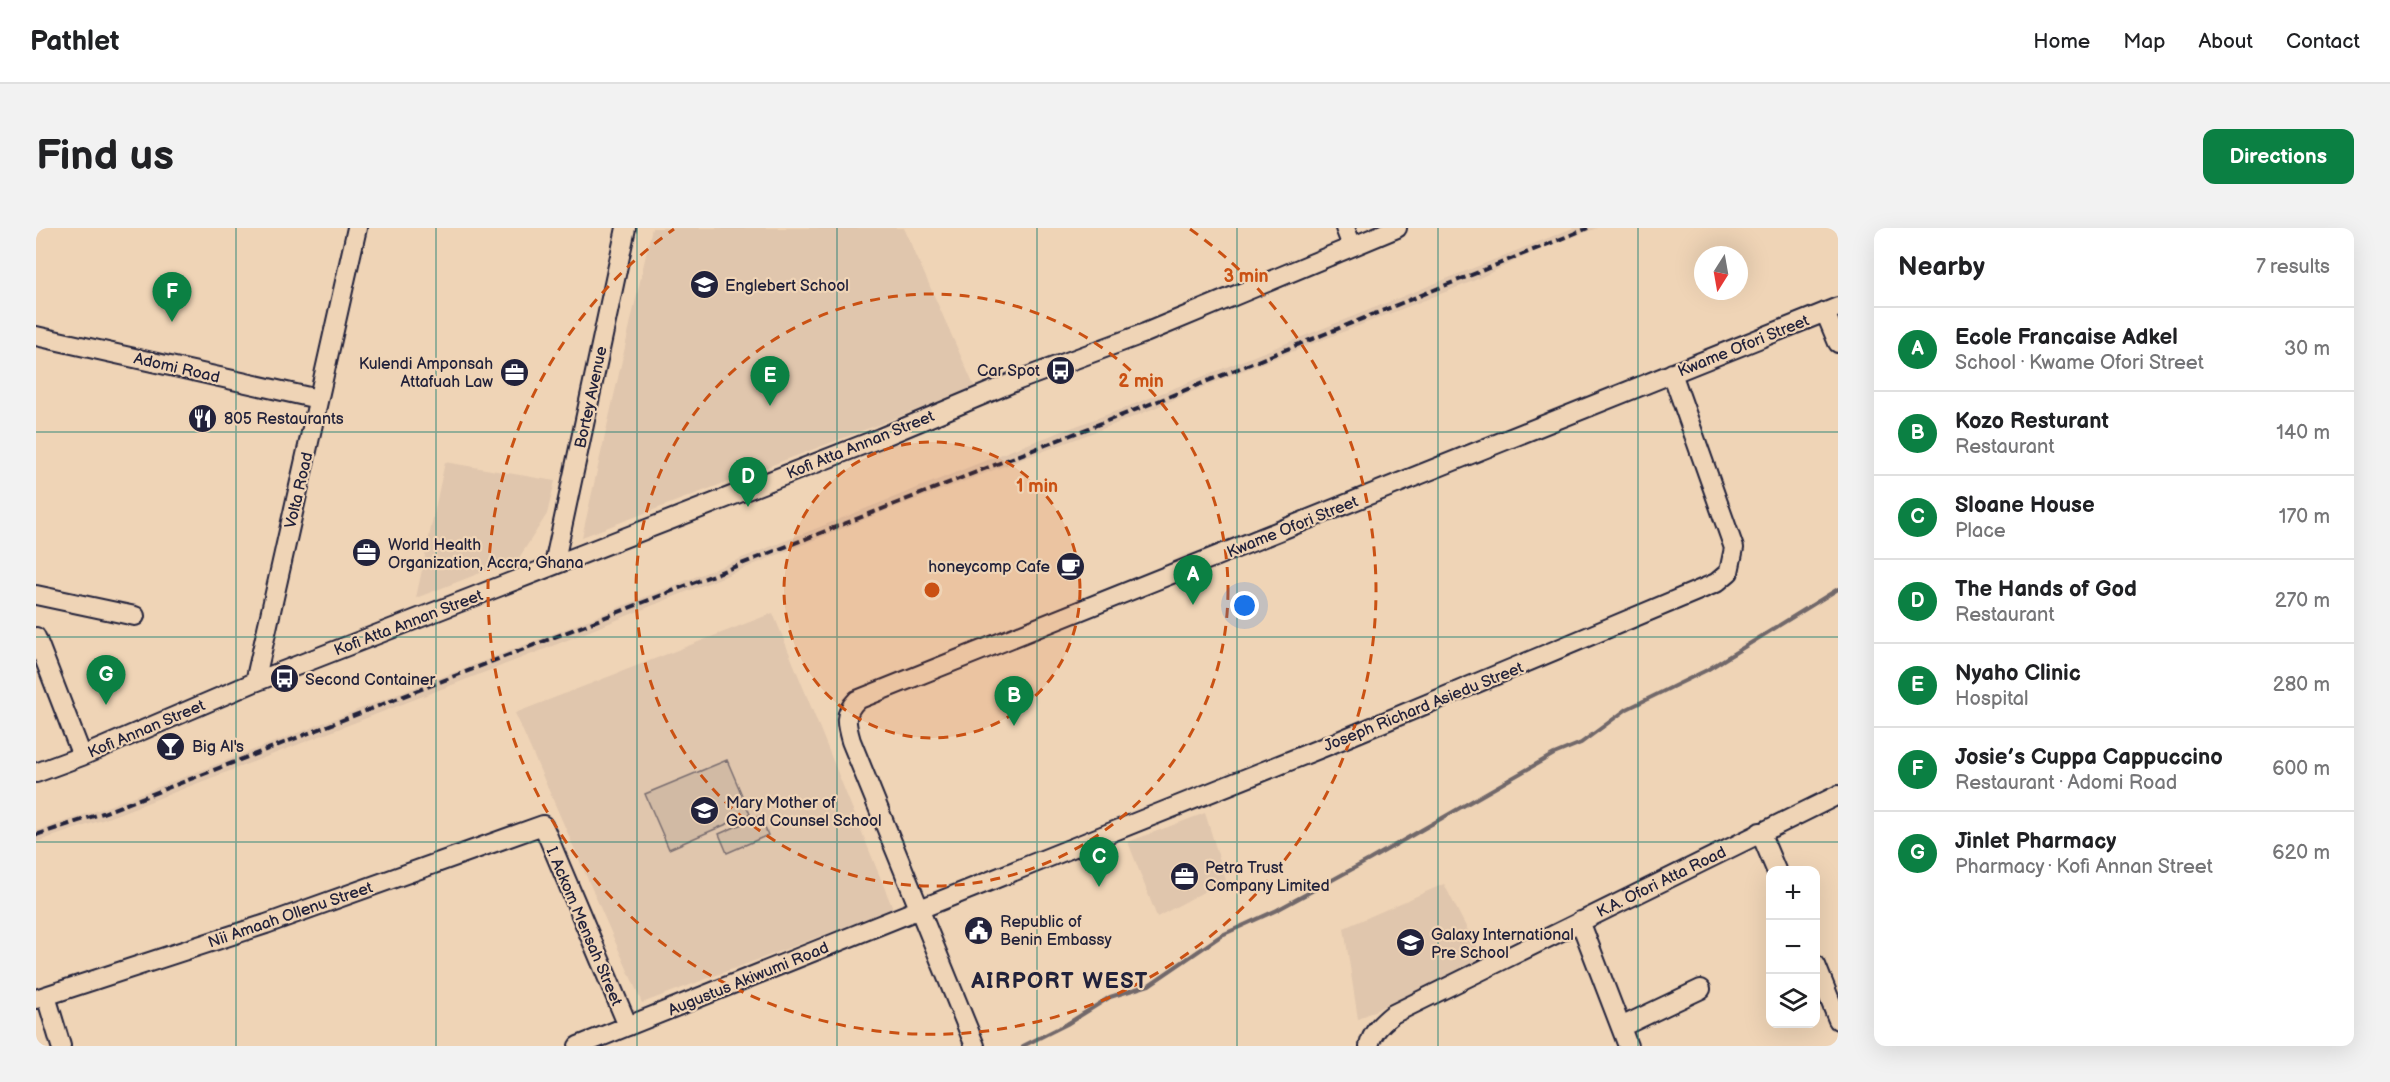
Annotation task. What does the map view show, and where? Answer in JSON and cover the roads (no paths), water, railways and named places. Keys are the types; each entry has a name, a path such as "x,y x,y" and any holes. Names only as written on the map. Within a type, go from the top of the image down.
{"street":[{"name":"Volta Road","path":"255,682 357,228"},
{"name":"Bortey Avenue","path":"554,565 626,228"},
{"path":"1345,228 1352,246"},
{"name":"Kofi Atta Annan Street","path":"255,682 880,438 1016,381 1145,333 1397,228"},
{"path":"1831,310 1838,344"},
{"name":"Kwame Ofori Street","path":"975,1046 919,911 847,725 847,712 857,700 1831,310"},
{"name":"Adomi Road","path":"36,336 318,399"},
{"name":"Joseph Richard Asiedu Street","path":"919,911 1371,727 1716,583 1729,572 1734,548 1672,374"},
{"path":"36,595 135,616"},
{"path":"36,637 82,756"},
{"name":"Kofi Annan Street","path":"36,772 82,756 255,682"},
{"name":"K.A. Ofori Atta Road","path":"1369,1046 1376,1030 1393,1014 1838,795"},
{"name":"Nii Amaah Ollenu Street","path":"41,997 266,924 543,825"},
{"name":"I. Ackom Mensah Street","path":"543,825 628,1026"},
{"path":"1760,832 1774,866"},
{"name":"Augustus Akiwumi Road","path":"578,1046 919,911"},
{"path":"1580,921 1628,1046"},
{"path":"1819,974 1838,1020"},
{"path":"1621,1028 1701,989"},
{"path":"41,997 61,1046"}],"waterway":[{"path":"1023,1046 1067,1024 1110,997 1149,985 1222,935 1277,910 1554,754 1581,743 1627,709 1707,670 1838,589"}],"railway":[{"path":"36,835 103,813 299,737 1158,401 1588,228"}],"place":[{"name":"Englebert School","path":"704,285"},
{"name":"Josie’s Cuppa Cappuccino","path":"172,322"},
{"name":"Car Spot","path":"1061,370"},
{"name":"Kulendi Amponsah Attafuah Law","path":"514,372"},
{"name":"Nyaho Clinic","path":"770,406"},
{"name":"805 Restaurants","path":"203,418"},
{"name":"The Hands of God","path":"748,507"},
{"name":"World Health Organization, Accra, Ghana","path":"367,553"},
{"name":"honeycomp Cafe","path":"1071,566"},
{"name":"Ecole Francaise Adkel","path":"1193,605"},
{"name":"Second Container","path":"284,679"},
{"name":"Jinlet Pharmacy","path":"106,705"},
{"name":"Kozo Resturant","path":"1014,726"},
{"name":"Big Al's","path":"171,746"},
{"name":"Mary Mother of Good Counsel School","path":"705,811"},
{"name":"Petra Trust Company Limited","path":"1184,876"},
{"name":"Sloane House","path":"1099,887"},
{"name":"Republic of Benin Embassy","path":"979,930"},
{"name":"Galaxy International Pre School","path":"1410,943"}],"district":[{"name":"AIRPORT WEST","path":"1060,980"}]}
